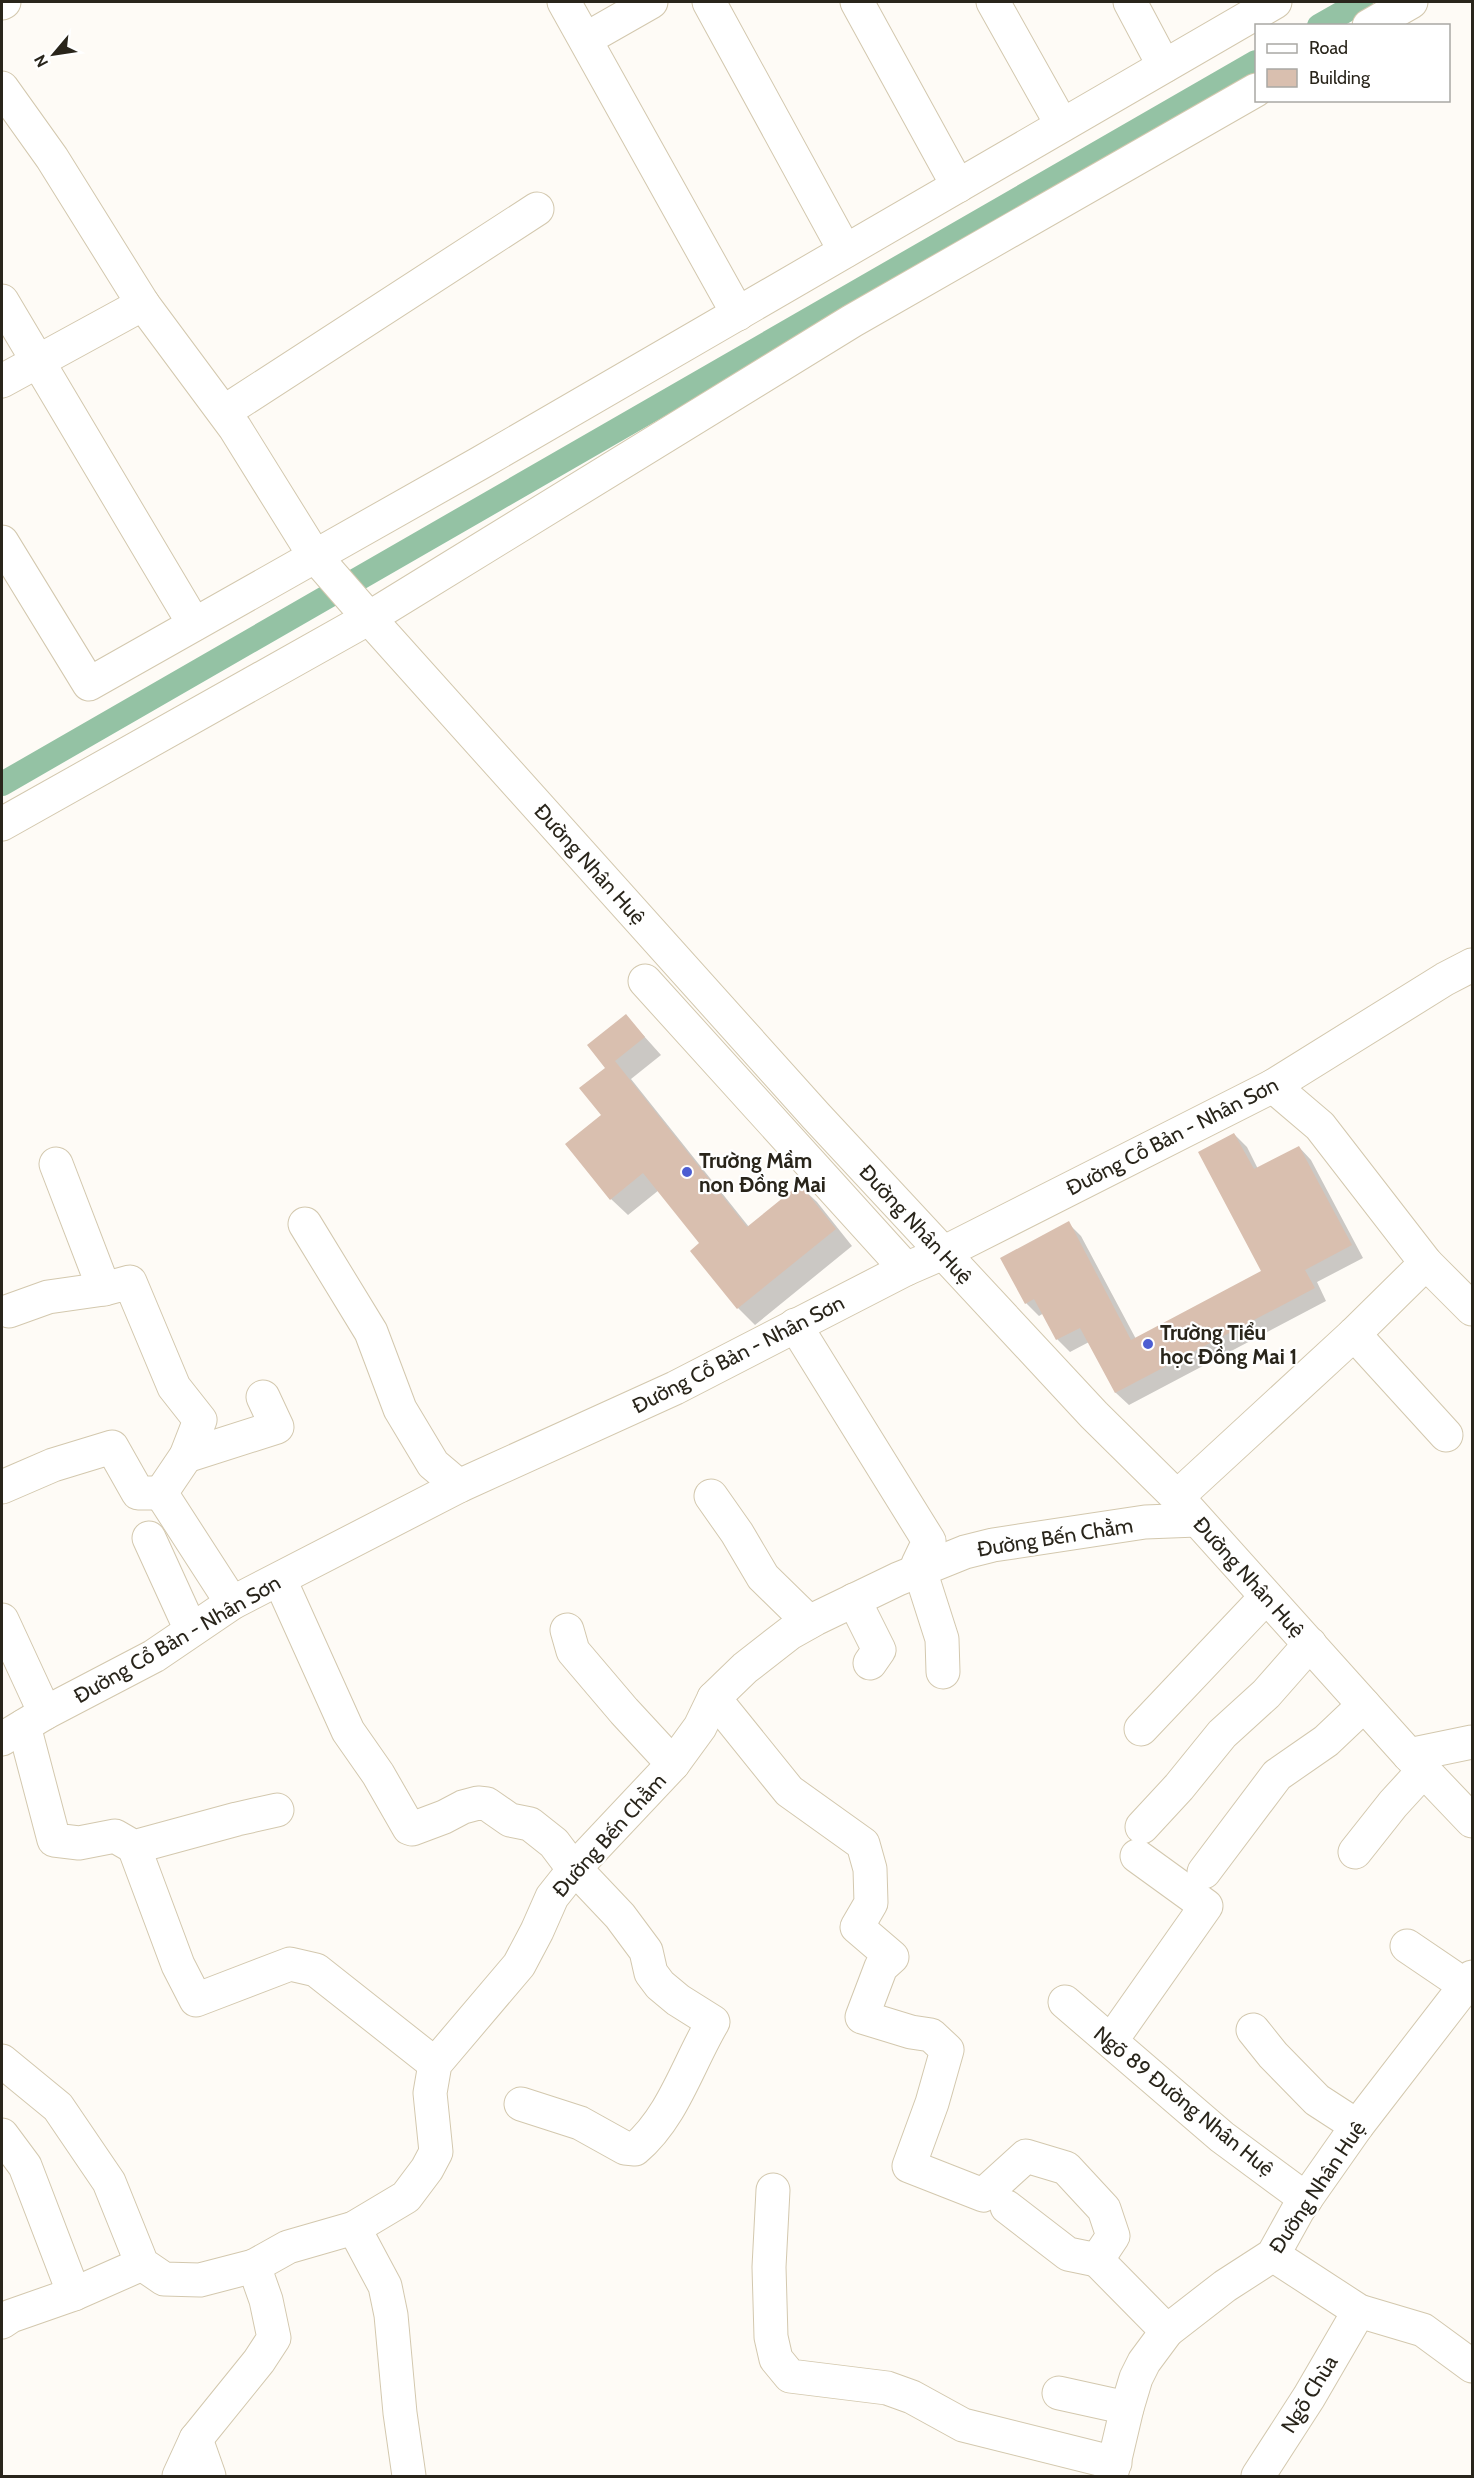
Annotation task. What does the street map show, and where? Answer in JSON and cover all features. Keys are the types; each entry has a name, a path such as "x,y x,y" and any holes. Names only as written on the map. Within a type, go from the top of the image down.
{"street":[{"path":"564,2 738,314"},
{"path":"586,39 651,2"},
{"path":"709,2 845,251"},
{"path":"857,2 958,186"},
{"path":"993,2 1062,125"},
{"path":"1130,2 1164,66"},
{"path":"2,542 88,684 480,463 1275,2"},
{"path":"1372,24 1411,2"},
{"name":"Đường Nhân Huệ","path":"2,88 52,158 143,304 224,412 314,555 816,1116 1094,1415 1187,1508 1266,1598 1473,1821"},
{"path":"2,824 369,618 852,321 1255,91"},
{"path":"224,412 537,209"},
{"path":"2,301 194,624"},
{"path":"2,381 143,304"},
{"name":"Đường Cổ Bản - Nhân Sơn","path":"24,1726 154,1656 232,1603 459,1486 675,1388 795,1325 1273,1086 1445,979 1473,965"},
{"path":"645,981 906,1269"},
{"path":"1273,1086 1320,1126 1426,1263 1473,1309"},
{"path":"788,1140 816,1116"},
{"path":"56,1164 104,1289"},
{"path":"305,1224 371,1332 400,1408 433,1464 459,1486"},
{"path":"1187,1508 1354,1334 1426,1263"},
{"path":"9,1311 48,1297 104,1289 130,1282 174,1387 200,1420 186,1456 161,1493"},
{"path":"795,1325 929,1541 918,1564 942,1639 943,1672"},
{"path":"1354,1334 1446,1435"},
{"path":"186,1456 277,1427 264,1397"},
{"path":"2,1487 53,1465 112,1448 138,1493 161,1493"},
{"path":"161,1493 232,1603"},
{"path":"711,1496 737,1533 763,1577 809,1622"},
{"name":"Đường Bến Chằm","path":"435,2064 519,1965 552,1897 574,1868 673,1764 700,1727 714,1698 745,1668 809,1622 919,1570 965,1552 993,1545 1145,1522 1187,1508"},
{"path":"149,1538 192,1630"},
{"path":"280,1580 348,1731 378,1774 409,1828 412,1829 444,1817 468,1805 487,1804 508,1819 527,1823 554,1843 574,1868 620,1916 647,1953 651,1972 657,1982 678,2000 713,2022 698,2047 666,2114 647,2139 636,2149 625,2148 579,2123 521,2104"},
{"path":"1141,1729 1266,1598"},
{"path":"854,1600 879,1650 870,1663"},
{"path":"2,1620 24,1726 54,1840 80,1843 115,1836 134,1847 178,1965 196,2001 290,1965 316,1970 435,2064 430,2093 436,2152 428,2169 406,2197 354,2228 288,2247 254,2266 200,2280 164,2279 142,2264 108,2182 58,2107 7,2077"},
{"path":"567,1630 573,1651 673,1764"},
{"path":"1111,2041 1206,1906 1139,1841 1222,1734 1266,1694 1310,1644"},
{"path":"714,1698 789,1791 863,1844 870,1869 871,1903 857,1927 892,1956 881,1967 862,2017 911,2032 931,2035 947,2050 932,2103 909,2166 984,2195 1026,2156 1066,2168 1104,2209 1113,2236 1097,2260"},
{"path":"1204,1872 1278,1775 1326,1741 1364,1705"},
{"path":"1355,1852 1393,1804 1417,1762 1473,1742"},
{"path":"134,1847 277,1810"},
{"path":"1407,1946 1469,1981"},
{"name":"Đường Nhân Huệ","path":"1113,2470 1127,2408 1136,2378 1144,2362 1167,2331 1225,2286 1273,2255 1306,2199 1357,2126 1469,1981"},
{"name":"Ngõ 89 Đường Nhân Huệ","path":"1065,2002 1222,2137 1306,2199"},
{"path":"1253,2030 1317,2100 1357,2126"},
{"path":"2,2135 25,2166 74,2294"},
{"path":"773,2190 770,2267 771,2337 776,2359 790,2376 887,2388 912,2397 963,2425 1113,2470"},
{"path":"1007,2207 1068,2254 1097,2260 1167,2331"},
{"path":"354,2228 385,2286 391,2315 400,2413 409,2476"},
{"path":"1273,2255 1359,2311 1423,2330 1473,2366"},
{"path":"2,2322 11,2316 74,2294 142,2264"},
{"path":"179,2476 196,2439 259,2361 274,2338 266,2301 254,2266"},
{"name":"Ngõ Chùa","path":"1258,2476 1309,2397 1359,2311"},
{"path":"1059,2393 1127,2408"},
{"path":"196,2439 209,2476"}],"building":[{"path":"626,1014 645,1037 615,1061 747,1227 800,1184 836,1229 737,1309 690,1251 699,1243 643,1173 610,1200 565,1144 601,1115 579,1088 605,1068 587,1045"},
{"path":"1234,1133 1254,1169 1299,1146 1352,1245 1305,1270 1315,1288 1115,1393 1080,1328 1056,1340 1034,1299 1025,1304 1000,1258 1069,1221 1131,1340 1261,1271 1198,1152"}],"waterway":[{"path":"1322,24 1361,2"},
{"path":"2,784 1255,63"}],"place":[{"name":"Trường Mầm non Đồng Mai","path":"687,1172"},
{"name":"Trường Tiểu học Đồng Mai 1","path":"1148,1344"}]}
